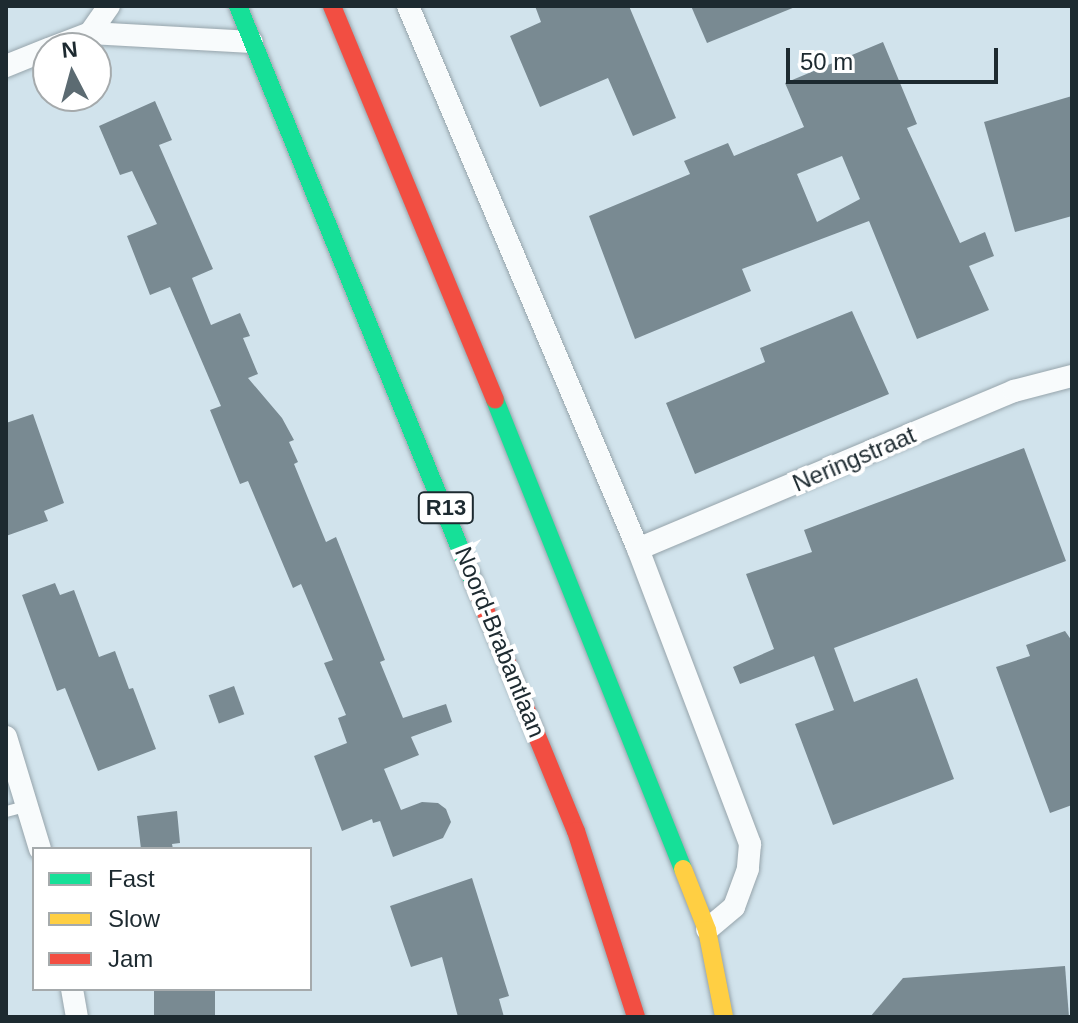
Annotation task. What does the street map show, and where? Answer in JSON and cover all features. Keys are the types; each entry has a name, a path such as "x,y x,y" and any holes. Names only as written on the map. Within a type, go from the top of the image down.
{"main road":[{"name":"Noord-Brabantlaan","path":"238,6 576,831 636,1017"},
{"path":"332,6 584,616 707,930 724,1017"}],"street":[{"path":"91,32 109,6"},
{"path":"408,6 638,549 750,844 748,869 734,907 707,930"},
{"path":"112,34 252,42"},
{"path":"6,66 32,56"},
{"name":"Neringstraat","path":"638,549 1014,391 1072,376"},
{"path":"6,737 40,847"},
{"path":"72,991 77,1017"}],"lane":[{"path":"6,811 29,805"}],"building":[{"path":"535,6 629,6 676,118 633,136 608,78 540,107 510,36 541,22"},
{"path":"691,6 795,6 795,7 707,43"},
{"path":"883,42 917,124 907,128 960,243 985,232 994,256 969,266 989,310 917,339 869,221 742,269 751,291 635,339 589,216 690,174 684,161 728,143 734,156 804,127 785,83","holes":["842,156 860,199 817,222 797,174"]},
{"path":"1072,96 1072,216 1015,232 984,122"},
{"path":"155,101 172,140 159,145 213,269 192,278 211,325 240,313 250,336 243,338 258,374 248,378 282,418 294,440 289,442 298,462 294,464 326,542 336,537 385,660 380,662 403,718 446,704 452,722 411,737 419,755 384,769 401,810 422,802 438,803 446,809 451,822 443,838 393,857 380,821 373,823 372,819 342,831 314,756 347,743 338,718 346,715 324,663 333,660 301,584 293,588 248,481 240,484 210,410 221,406 170,287 150,295 127,236 157,224 132,171 120,175 99,126"},
{"path":"852,311 889,394 695,474 666,403 765,362 760,348"},
{"path":"33,414 64,503 44,511 48,521 6,536 6,423"},
{"path":"1024,448 1066,561 834,648 854,702 917,678 954,779 833,825 795,724 834,710 814,656 740,684 733,667 774,649 746,574 812,552 804,530"},
{"path":"55,583 60,595 74,590 99,657 115,651 156,749 98,771 65,688 57,691 22,595"},
{"path":"1065,631 1072,641 1072,805 1050,813 996,667 1030,656 1026,645"},
{"path":"234,686 244,714 219,723 209,695"},
{"path":"177,811 180,843 172,844 173,847 141,847 137,816"},
{"path":"472,878 509,996 499,999 504,1017 458,1017 442,957 411,967 390,906"},
{"path":"1065,966 1069,1017 870,1017 903,978"},
{"path":"154,991 215,991 215,1017 154,1017"}],"traffic: fast":[{"path":"238,6 475,585"},
{"path":"495,400 683,869"}],"traffic: slow":[{"path":"683,869 707,930 724,1017"}],"traffic: jam":[{"path":"332,6 495,400"},
{"path":"475,585 576,831 636,1017"}]}
